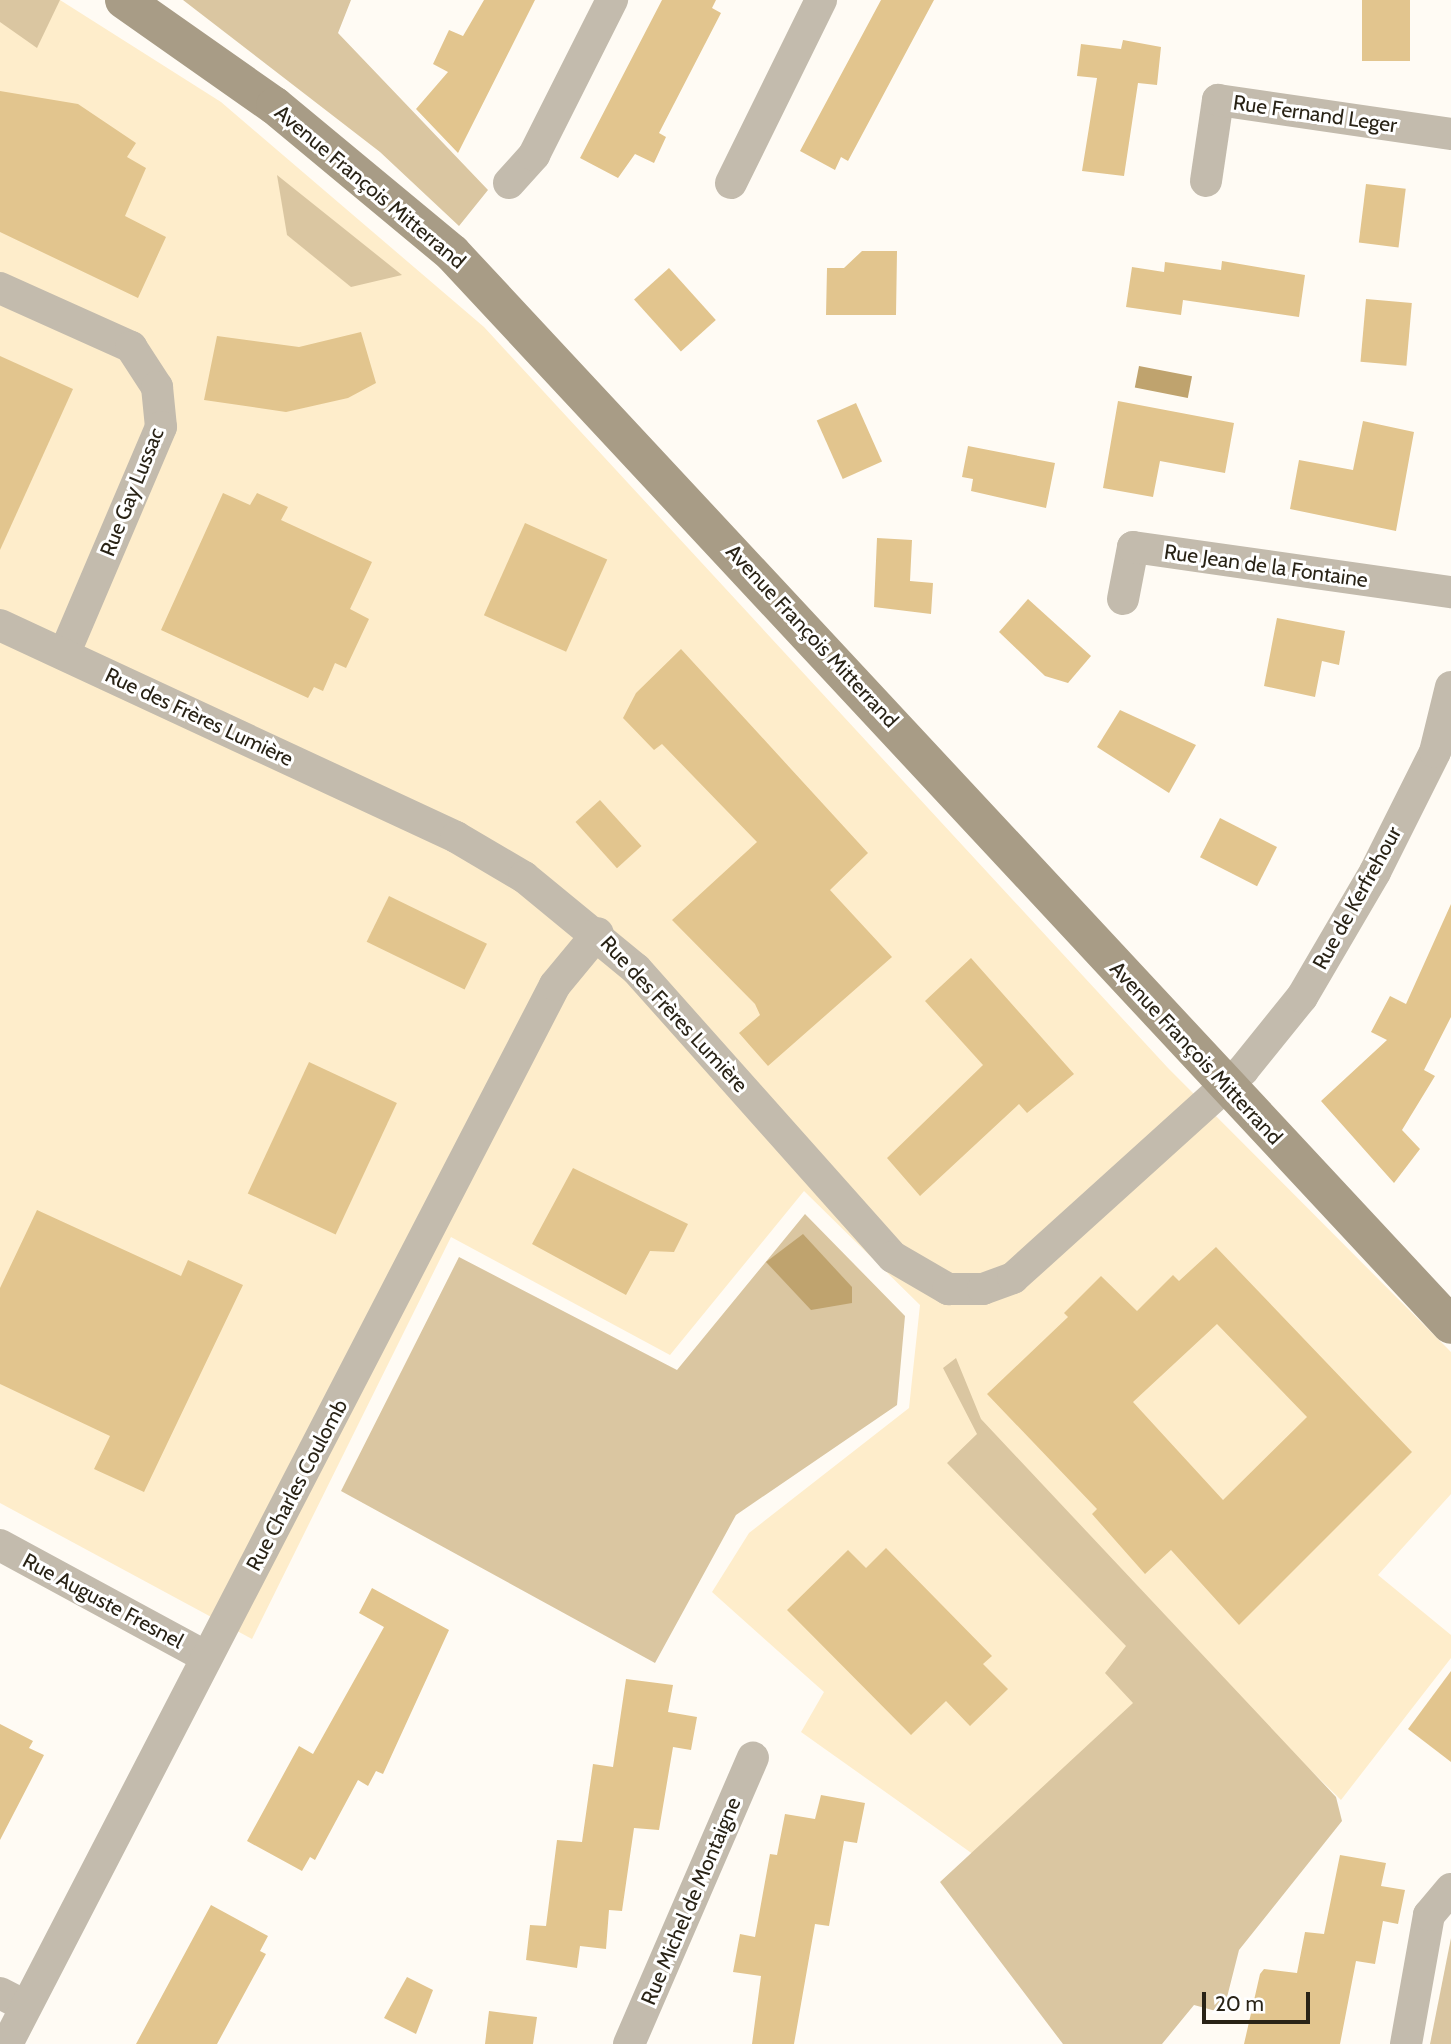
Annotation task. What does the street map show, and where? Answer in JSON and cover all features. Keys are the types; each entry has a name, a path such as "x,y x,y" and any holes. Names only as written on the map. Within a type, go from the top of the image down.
{"main road":[{"name":"Avenue François Mitterrand","path":"124,0 275,106 452,253 928,759 1225,1087 1451,1325"}],"street":[{"path":"509,183 534,155 612,0"},
{"path":"731,183 821,0"},
{"name":"Rue Fernand Leger","path":"1206,181 1218,100 1451,134"},
{"name":"Rue Gay Lussac","path":"0,288 131,347 157,387 162,427 64,654"},
{"name":"Rue Jean de la Fontaine","path":"1123,599 1133,547 1451,592"},
{"name":"Rue des Frères Lumière","path":"0,625 456,837 524,877 598,933 893,1256 948,1289 983,1289 1013,1278 1225,1087"},
{"name":"Rue de Kerfrehour","path":"1225,1087 1302,996 1374,872 1435,752 1451,687"},
{"name":"Rue Charles Coulomb","path":"7,2044 13,2000 205,1657 555,985 598,933"},
{"name":"Rue Auguste Fresnel","path":"0,1545 205,1657"},
{"name":"Rue Michel de Montaigne","path":"629,2044 753,1758"},
{"path":"1406,2044 1429,1915 1451,1889"}],"shaded area":[{"path":"0,0 60,0 221,102 484,327 1168,1068 1451,1352 1451,1494 1378,1575 1451,1635 1451,1658 1341,1800 1193,1654 977,1857 801,1732 824,1692 712,1592 749,1533 909,1408 920,1305 804,1191 670,1355 451,1237 252,1639 0,1503"},
{"path":"0,0 60,0 37,48 0,22"},
{"path":"183,0 351,0 338,33 488,190 459,226 380,152"},
{"path":"277,175 402,275 351,287 287,235"},
{"path":"1139,366 1192,376 1188,398 1135,388"},
{"path":"805,1214 905,1316 897,1405 736,1515 655,1663 341,1491 459,1257 677,1370"},
{"path":"803,1234 852,1287 852,1303 811,1310 766,1262"},
{"path":"956,1358 981,1419 1336,1797 1342,1821 1239,1950 1223,2013 1194,2005 1162,2044 1063,2044 940,1882 1133,1703 1105,1673 1126,1646 947,1463 977,1434 943,1368"},
{"path":"1451,1938 1451,2044 1430,2044"}],"building":[{"path":"484,0 535,0 458,153 416,109 448,72 433,64 449,30 463,36"},
{"path":"662,0 716,0 712,8 721,13 659,133 666,137 654,163 635,154 618,178 580,158"},
{"path":"881,0 934,0 848,161 841,157 835,170 800,151"},
{"path":"1362,0 1410,0 1410,61 1362,61"},
{"path":"1123,40 1161,47 1157,85 1138,83 1124,176 1082,171 1097,78 1077,76 1081,44 1121,49"},
{"path":"0,91 78,104 136,143 127,157 146,168 125,216 166,237 138,298 0,232"},
{"path":"1366,184 1406,189 1399,247 1359,243"},
{"path":"862,251 897,251 896,315 826,315 827,268 844,268"},
{"path":"1222,261 1305,275 1299,317 1183,300 1181,315 1126,307 1132,267 1164,272 1165,262 1221,270"},
{"path":"669,268 716,320 681,351 634,299"},
{"path":"1366,299 1412,303 1406,366 1361,362"},
{"path":"361,332 376,383 348,398 286,412 204,400 217,336 299,347"},
{"path":"0,356 73,389 0,550"},
{"path":"1118,401 1234,423 1225,473 1160,461 1153,497 1103,488"},
{"path":"856,403 882,461 843,479 817,420"},
{"path":"1363,421 1414,432 1396,531 1290,509 1299,460 1353,470"},
{"path":"968,446 1055,463 1046,508 971,491 973,479 962,477"},
{"path":"223,493 250,505 257,493 288,507 281,520 372,562 350,609 369,619 346,668 335,663 323,691 314,687 308,698 161,630"},
{"path":"525,523 607,560 566,652 484,615"},
{"path":"877,538 912,540 910,581 933,583 931,614 874,607"},
{"path":"1028,599 1091,656 1068,683 1045,676 999,632"},
{"path":"1277,618 1345,631 1339,665 1322,661 1315,697 1264,686"},
{"path":"681,649 868,853 830,890 892,957 768,1066 739,1033 760,1015 755,1004 672,920 757,842 662,744 654,750 623,718 636,693"},
{"path":"1120,710 1196,745 1169,793 1097,747"},
{"path":"600,800 641,846 617,868 575,822"},
{"path":"1220,818 1277,847 1257,886 1200,857"},
{"path":"389,896 487,944 465,990 367,942"},
{"path":"1451,904 1451,1017 1424,1070 1435,1076 1402,1130 1420,1149 1394,1183 1321,1101 1387,1040 1371,1032 1390,996 1406,1004"},
{"path":"971,958 1074,1074 1027,1113 1019,1104 920,1196 887,1158 983,1065 925,1001"},
{"path":"309,1062 397,1103 336,1234 248,1193"},
{"path":"573,1168 688,1224 674,1252 650,1251 626,1295 532,1244"},
{"path":"37,1210 181,1276 188,1260 243,1285 144,1492 94,1469 110,1436 0,1384 0,1288"},
{"path":"1216,1247 1412,1452 1239,1625 1171,1550 1145,1574 1092,1514 1097,1509 987,1394 1068,1317 1064,1313 1101,1276 1137,1311 1173,1275 1179,1281","holes":["1217,1324 1307,1417 1223,1500 1133,1402"]},
{"path":"886,1548 992,1656 983,1664 1008,1689 970,1726 946,1701 911,1735 787,1610 848,1550 866,1568"},
{"path":"372,1588 449,1630 383,1774 376,1771 368,1786 358,1780 315,1860 310,1857 302,1871 247,1841 299,1746 313,1754 384,1627 359,1613"},
{"path":"1451,1671 1451,1762 1408,1729"},
{"path":"626,1679 673,1685 668,1712 697,1717 691,1750 673,1747 659,1830 634,1828 622,1911 609,1910 606,1949 580,1946 577,1968 526,1960 530,1925 546,1926 557,1840 582,1842 593,1764 613,1767"},
{"path":"0,1724 33,1741 29,1748 44,1755 0,1840"},
{"path":"821,1795 865,1803 857,1843 844,1841 829,1926 815,1924 794,2044 752,2044 761,1976 733,1972 740,1934 755,1937 770,1854 777,1855 785,1814 815,1819"},
{"path":"1340,1855 1386,1863 1381,1886 1405,1890 1398,1924 1383,1921 1375,1964 1356,1961 1340,2044 1244,2044 1260,1974 1264,1969 1297,1973 1305,1932 1324,1934"},
{"path":"211,1905 268,1936 260,1951 266,1954 217,2044 136,2044"},
{"path":"407,1977 433,1990 416,2034 384,2018"},
{"path":"489,2011 537,2017 533,2044 485,2044"}]}
